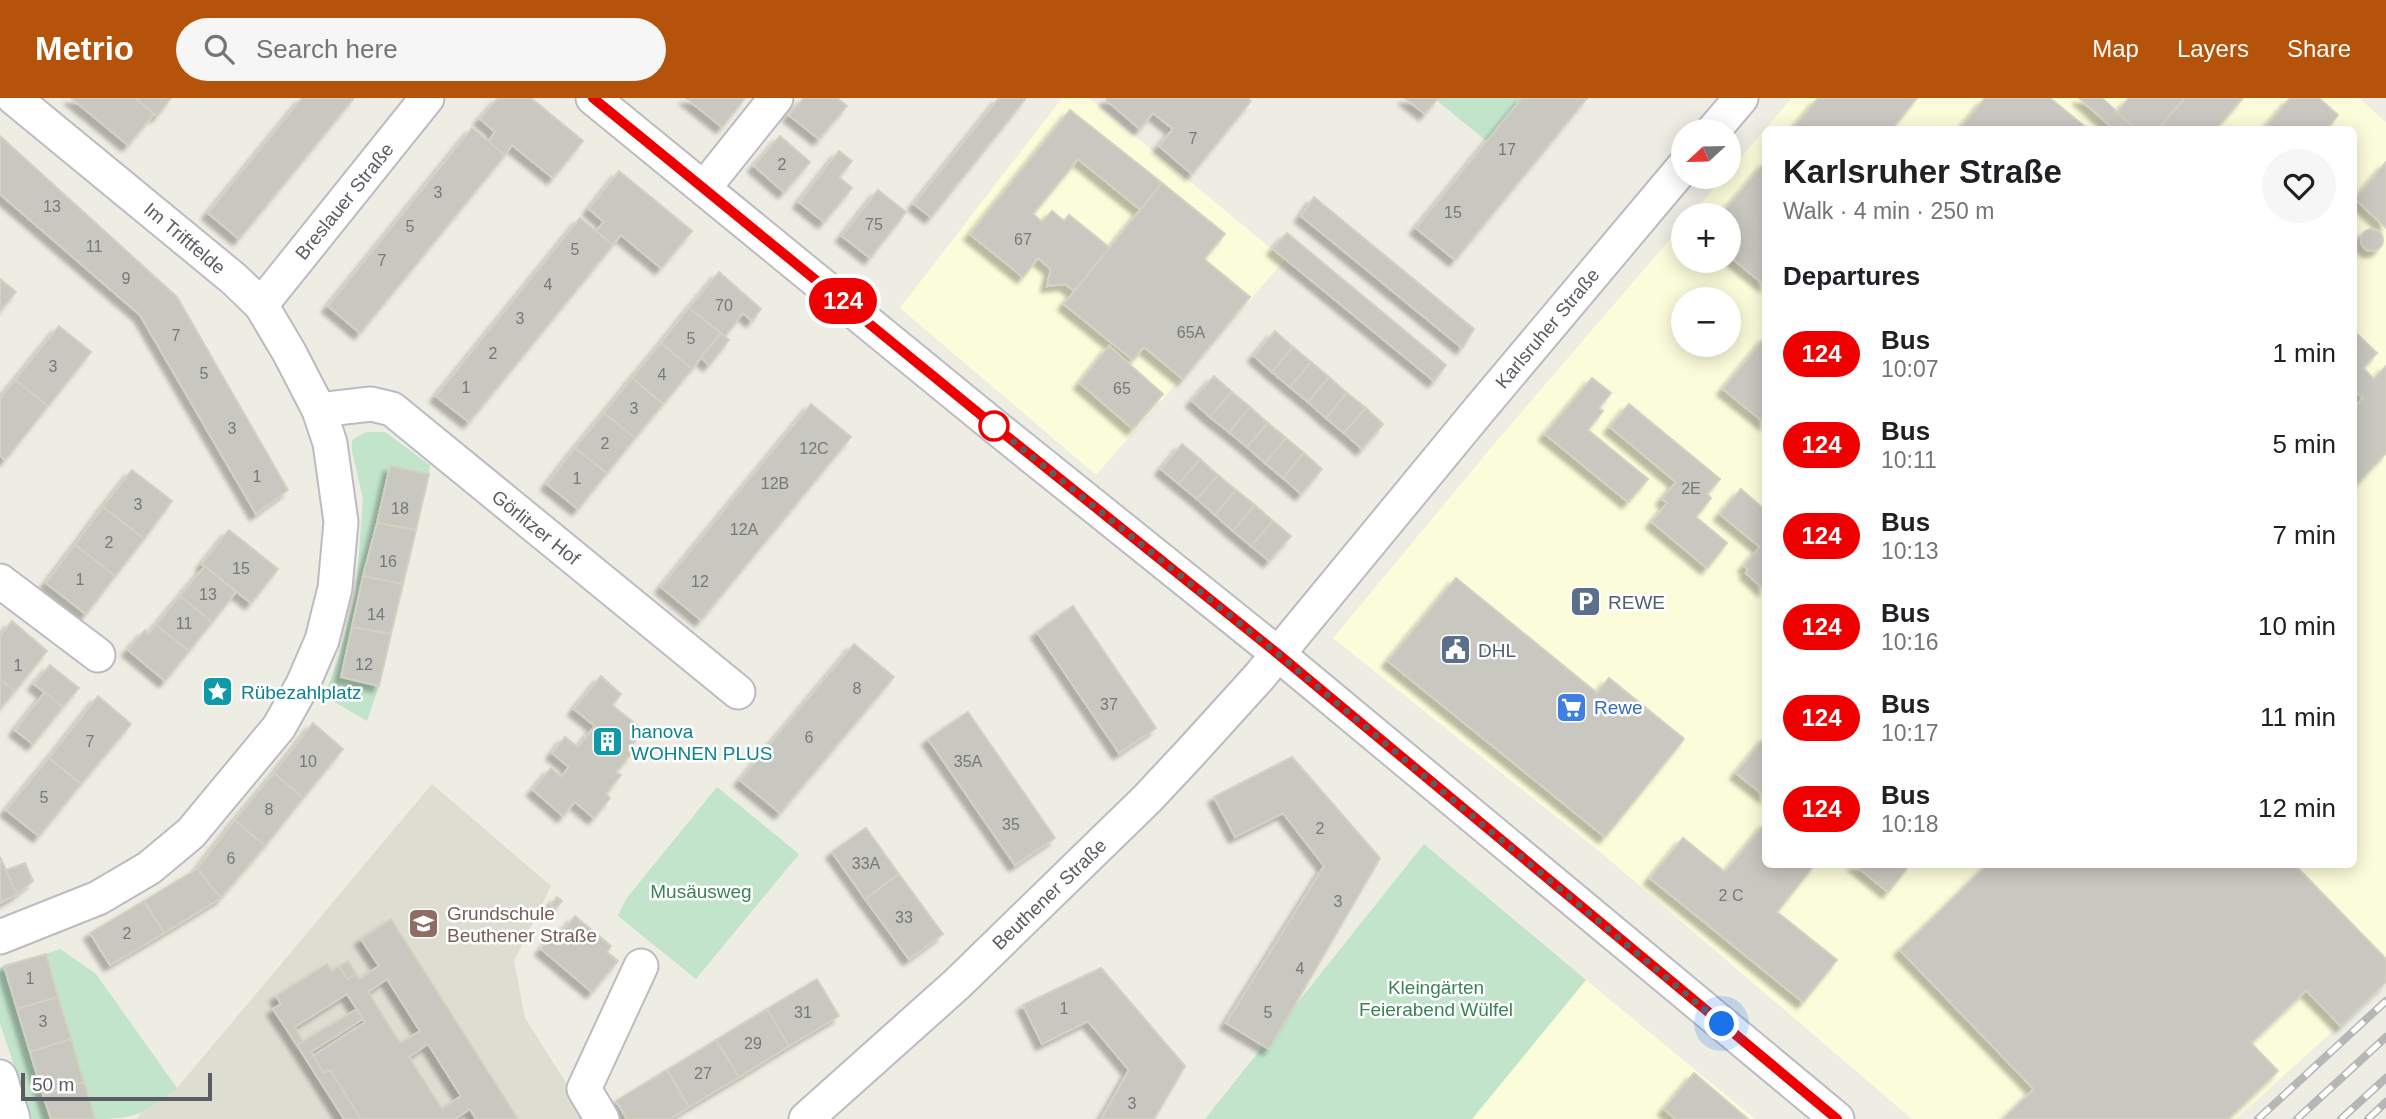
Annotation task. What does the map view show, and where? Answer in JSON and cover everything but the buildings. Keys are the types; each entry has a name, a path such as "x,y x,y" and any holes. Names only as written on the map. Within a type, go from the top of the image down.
{"street":[{"name":"Im Triftfelde","path":"14,98 234,279 261,305 289,352 318,410"},
{"name":"Breslauer Straße","path":"261,305 427,98"},
{"path":"593,98 1278,654 1837,1119"},
{"path":"704,188 776,98"},
{"path":"1723,119 1741,98"},
{"name":"Karlsruher Straße","path":"1278,654 1671,182"},
{"name":"Görlitzer Hof","path":"318,410 371,404 392,409 738,692"},
{"path":"0,937 99,898 149,869 191,833 279,727 303,684 322,640 335,588 341,522 330,443 318,410"},
{"path":"0,581 98,654"},
{"name":"Beuthener Straße","path":"806,1119 957,984 1147,799 1278,654"},
{"path":"602,1119 584,1089 642,966"},
{"path":"0,1077 13,1119"}],"shaded area":[{"path":"1062,98 1089,98 1285,260 1096,475 900,308"},
{"path":"1792,98 2359,98 2386,122 2386,983 2236,1119 1912,1119 1599,851 1333,638 1500,437 1671,238 1671,273 1741,273 1741,203 1701,203 1714,189 1741,189 1741,157 1762,133 1762,868 2357,868 2357,126 1768,126"},
{"name":"Grundschule Beuthener Straße","path":"432,784 551,886 514,961 525,1018 589,1119 137,1119 141,1113 177,1088"},
{"path":"1586,980 1755,1119 1472,1119"}],"green space":[{"path":"1434,98 1526,98 1490,144"},
{"path":"366,432 385,432 430,465 429,474 390,467 342,677 379,686 367,721 326,697 356,593 363,499 352,440"},
{"name":"Musäusweg","path":"717,787 799,854 696,979 618,916 626,899"},
{"name":"Kleingärten Feierabend Wülfel","path":"1424,844 1586,980 1472,1119 1205,1119"},
{"path":"60,949 96,974 177,1088 140,1113 122,1118 95,1119 46,954"},
{"path":"4,966 51,1119 32,1119 0,1023 0,968"}],"railway":[{"path":"2258,1119 2386,1001"},
{"path":"2297,1119 2386,1037"},
{"path":"2341,1119 2386,1078"},
{"path":"2368,1119 2386,1102"}],"bus line":[{"name":"124","path":"593,98 1278,654 1837,1119"}],"place":[{"name":"REWE","path":"1585,602"},
{"name":"DHL","path":"1455,650"},
{"name":"Rübezahlplatz","path":"218,692"},
{"name":"Rewe","path":"1571,707"},
{"name":"hanova WOHNEN PLUS","path":"608,742"},
{"name":"Grundschule Beuthener Straße","path":"424,924"}],"route":[{"path":"994,426 1278,654 1722,1024"}]}
